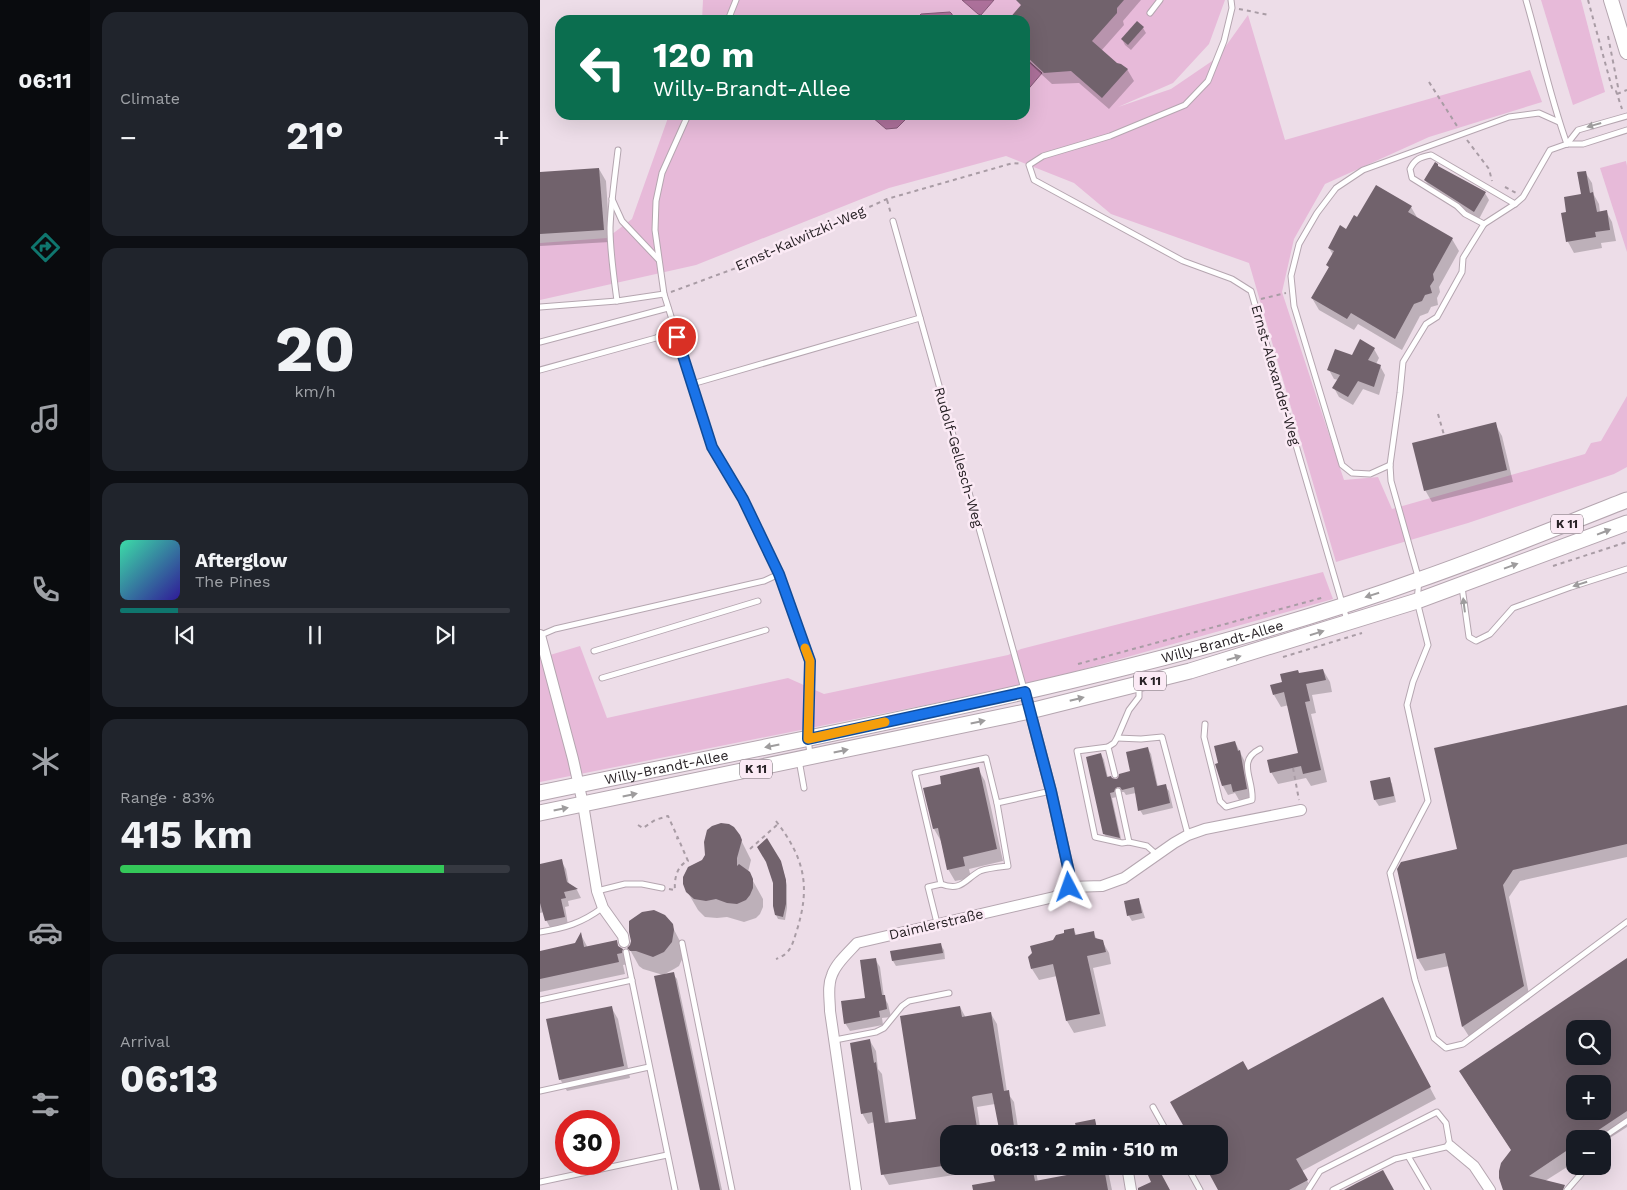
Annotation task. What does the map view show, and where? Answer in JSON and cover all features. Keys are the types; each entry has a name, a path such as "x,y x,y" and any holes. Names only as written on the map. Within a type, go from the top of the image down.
{"main road":[{"path":"1611,0 1627,52"},
{"name":"Willy-Brandt-Allee","path":"540,793 808,739 1025,692 1216,643 1342,599 1419,580 1627,500"},
{"name":"Willy-Brandt-Allee","path":"540,813 1030,711 1190,671 1417,601 1627,523"}],"street":[{"path":"540,635 573,759 583,804 597,891 603,908 623,936 625,946"},
{"path":"1025,692 1051,791 1069,872 1069,887 1102,886 1124,878 1156,854 1188,835 1205,829 1302,810"},
{"name":"Daimlerstraße","path":"856,1190 834,1040 829,992 832,974 843,958 857,943 1054,897 1063,893 1069,887"},
{"path":"1450,1146 1474,1166 1490,1190"},
{"path":"1128,1175 1131,1190"}],"lane":[{"path":"730,15 736,0"},
{"path":"1150,13 1160,0"},
{"path":"1029,165 1043,156 1110,136 1185,105 1208,81 1224,41 1232,8 1231,0"},
{"path":"1526,0 1559,122 1567,144"},
{"path":"1390,465 1370,474 1352,473 1342,465 1294,306 1291,276 1299,244 1317,213 1336,188 1363,170 1509,117 1539,113 1559,122"},
{"path":"1567,144 1578,130 1627,116"},
{"path":"686,120 662,173 656,202 655,230 664,294 712,447 743,499 779,574 810,661 808,739 804,788"},
{"path":"1627,130 1583,144 1567,144 1550,150 1523,197 1484,224 1463,258 1462,272 1437,318 1426,324 1402,362 1400,393 1390,465 1390,481 1419,580 1417,601 1428,645 1413,682 1407,705 1428,801 1390,873 1415,980 1434,1038 1446,1048 1463,1044 1627,922"},
{"path":"617,301 610,228 618,150"},
{"path":"1484,224 1465,214 1457,206 1412,178 1410,169 1414,162 1419,158 1431,155 1515,204"},
{"name":"Ernst-Alexander-Weg","path":"1029,165 1034,180 1182,261 1232,279 1251,291 1348,623"},
{"path":"612,198 622,220 658,260"},
{"name":"Rudolf-Gellesch-Weg","path":"893,221 1025,692"},
{"path":"540,307 617,301 664,294"},
{"path":"540,342 668,308"},
{"path":"692,384 920,318"},
{"path":"540,370 656,338 673,326"},
{"path":"1462,584 1469,637 1476,641 1490,634 1513,608 1571,586 1627,569"},
{"path":"540,635 555,629 764,581 779,574"},
{"path":"594,651 758,601"},
{"path":"602,678 766,630"},
{"path":"1140,684 1139,697 1129,710 1114,744 1108,747 1077,751 1095,836 1122,843 1129,842 1147,846 1156,854"},
{"path":"1205,724 1204,737 1220,801 1226,806 1252,800 1253,791 1246,763 1251,753 1260,749"},
{"path":"1117,738 1141,739 1162,736 1188,835"},
{"path":"1108,747 1115,775"},
{"path":"937,923 928,887 941,884 949,887 965,884 980,871 1008,866 997,803 986,758 914,773 941,884"},
{"path":"997,803 1051,791"},
{"path":"1118,791 1129,842"},
{"path":"597,891 625,884 642,884 662,888"},
{"path":"540,932 558,929 587,919 603,908"},
{"path":"682,943 732,1190"},
{"path":"625,946 675,1190"},
{"path":"540,1000 632,980"},
{"path":"834,1040 876,1032 884,1028 902,1006 909,1001 949,993"},
{"path":"540,1091 649,1067"},
{"path":"1154,1107 1163,1125"},
{"path":"1308,1190 1320,1171 1437,1112 1446,1123 1450,1146 1396,1159 1333,1190"},
{"path":"1611,1132 1627,1121"},
{"path":"540,1182 667,1155"},
{"path":"1408,1156 1428,1190"},
{"path":"1192,1175 1200,1190"},
{"path":"1567,1190 1580,1175"}],"path":[{"path":"1588,0 1612,88 1616,90 1617,94 1627,90"},
{"path":"1232,8 1269,15"},
{"path":"1606,29 1618,87 1616,90"},
{"path":"1429,82 1462,134 1489,169 1492,181 1523,197"},
{"name":"Ernst-Kalwitzki-Weg","path":"664,294 766,257 814,232 887,199 1013,163 1029,165"},
{"path":"887,199 893,221"},
{"path":"1254,301 1292,291"},
{"path":"1438,414 1444,435"},
{"path":"1070,667 1342,599"},
{"path":"1293,768 1302,810"},
{"path":"638,825 643,828 655,820 668,816 688,861 680,867 675,880 675,890 662,888"},
{"path":"750,849 777,823 789,839 802,868 805,889 802,916 791,948 784,956 776,959"}],"shaded area":[{"path":"703,0 1225,0 1209,44 1173,83 1118,107 1171,89 1218,57 1248,15 1285,140 1530,70 1542,102 1429,137 1325,184 1294,239 1282,292 1344,480 1378,477 1392,509 1585,454 1591,443 1601,441 1627,396 1627,467 1614,474 1468,523 1336,562 1249,263 1111,214 1074,183 1006,156 889,188 696,265 540,300 540,243 607,238 632,219 667,120 1030,120 1030,15 702,15"},
{"path":"962,0 994,0 981,15"},
{"path":"1541,0 1581,0 1605,92 1573,105"},
{"path":"950,12 952,15 920,15"},
{"path":"1030,62 1042,73 1030,87"},
{"path":"876,120 905,120 897,128 886,129"},
{"path":"1626,161 1627,166 1627,252 1600,168"},
{"path":"1323,572 1333,599 1031,684 540,782 540,658 580,646 607,718 788,678 824,694 1008,655 1021,649"}],"building":[{"path":"1016,0 1124,0 1117,8 1117,13 1092,41 1117,63 1128,69 1102,98 1071,71 1044,73 1030,60 1030,15 1012,15 1021,5"},
{"path":"1137,21 1144,27 1128,45 1121,39"},
{"path":"1435,162 1438,166 1486,192 1474,212 1424,180"},
{"path":"599,168 604,230 540,234 540,172"},
{"path":"1586,171 1590,193 1593,192 1597,212 1607,210 1610,230 1595,232 1596,237 1566,242 1561,213 1566,212 1564,197 1581,194 1577,172"},
{"path":"1376,185 1412,206 1408,212 1453,238 1433,274 1434,280 1430,286 1432,293 1425,295 1422,301 1414,304 1395,339 1351,313 1347,319 1311,298 1329,267 1326,265 1334,251 1328,248 1340,225 1346,229 1354,215 1357,217"},
{"path":"1360,339 1375,348 1368,360 1381,365 1374,387 1358,381 1348,397 1332,388 1340,375 1327,370 1335,349 1352,355"},
{"path":"1496,422 1507,470 1424,491 1412,443"},
{"path":"1323,669 1326,680 1306,684 1310,701 1305,702 1321,770 1303,774 1301,766 1270,773 1267,760 1298,753 1284,692 1273,695 1270,685 1282,682 1280,674 1298,670 1299,673"},
{"path":"1627,705 1627,844 1513,870 1503,885 1524,986 1462,1027 1445,953 1417,959 1397,869 1401,862 1457,849 1434,748"},
{"path":"1235,741 1238,751 1240,750 1247,789 1233,792 1231,784 1222,786 1215,764 1218,763 1214,746"},
{"path":"1148,747 1157,786 1166,784 1170,803 1138,811 1134,787 1122,790 1120,787 1117,787 1114,792 1110,793 1120,838 1103,834 1086,757 1101,753 1107,777 1111,776 1116,779 1119,774 1130,771 1126,752"},
{"path":"979,767 997,849 963,857 965,866 947,870 938,828 933,829 923,788 941,784 940,776"},
{"path":"1390,777 1394,796 1374,800 1370,781"},
{"path":"721,823 734,827 740,835 742,840 737,858 737,866 739,864 750,872 753,879 753,888 750,895 746,900 737,904 716,899 706,901 694,899 686,892 683,884 683,877 688,867 702,860 705,855 704,842 707,830"},
{"path":"767,838 781,861 786,880 786,904 783,917 775,915 773,883 766,862 757,847"},
{"path":"562,859 567,882 578,889 564,892 566,898 561,899 565,917 545,921 540,903 540,864"},
{"path":"1139,898 1142,913 1127,916 1124,901"},
{"path":"654,910 665,915 673,924 672,942 664,952 653,957 636,951 630,951 627,948 631,941 629,921 642,912"},
{"path":"1074,928 1075,935 1094,931 1095,938 1103,940 1106,952 1087,956 1100,1014 1066,1021 1053,964 1031,969 1028,957 1032,953 1030,946 1053,940 1056,935 1064,933 1064,930"},
{"path":"581,932 584,947 617,940 618,946 623,949 622,953 617,954 619,962 540,979 540,951 575,943"},
{"path":"941,943 943,953 892,961 890,951"},
{"path":"876,958 882,995 885,995 887,1009 879,1011 880,1017 844,1024 841,1001 865,998 860,960"},
{"path":"1627,958 1627,1111 1598,1130 1566,1130 1566,1151 1529,1176 1565,1185 1563,1190 1503,1190 1499,1171 1501,1163 1511,1150 1459,1071"},
{"path":"674,972 720,1190 700,1190 654,976"},
{"path":"1383,997 1431,1087 1296,1159 1308,1180 1289,1190 1218,1190 1210,1175 1228,1175 1228,1125 1183,1125 1170,1102 1243,1061 1248,1070"},
{"path":"612,1006 624,1066 559,1080 546,1019"},
{"path":"960,1006 962,1017 991,1012 1004,1091 1009,1090 1014,1125 998,1125 992,1093 974,1096 972,1097 977,1125 940,1125 940,1166 881,1175 872,1112 861,1114 850,1043 870,1039 874,1063 876,1062 885,1123 916,1119 900,1016"},
{"path":"1095,1119 1096,1125 1076,1125 1075,1123"},
{"path":"1383,1170 1394,1190 1344,1190 1357,1183"},
{"path":"993,1175 1034,1175 1035,1181 1067,1175 1105,1175 1108,1190 973,1190 972,1185 995,1181"},
{"path":"1148,1175 1162,1175 1170,1190 1138,1190 1138,1188 1151,1182"}],"slow traffic":[{"path":"805,648 810,661 808,739 885,722"}],"route":[{"path":"677,337 712,447 743,499 779,574 810,661 808,739 1025,692 1051,791 1069,872 1069,887"}]}
